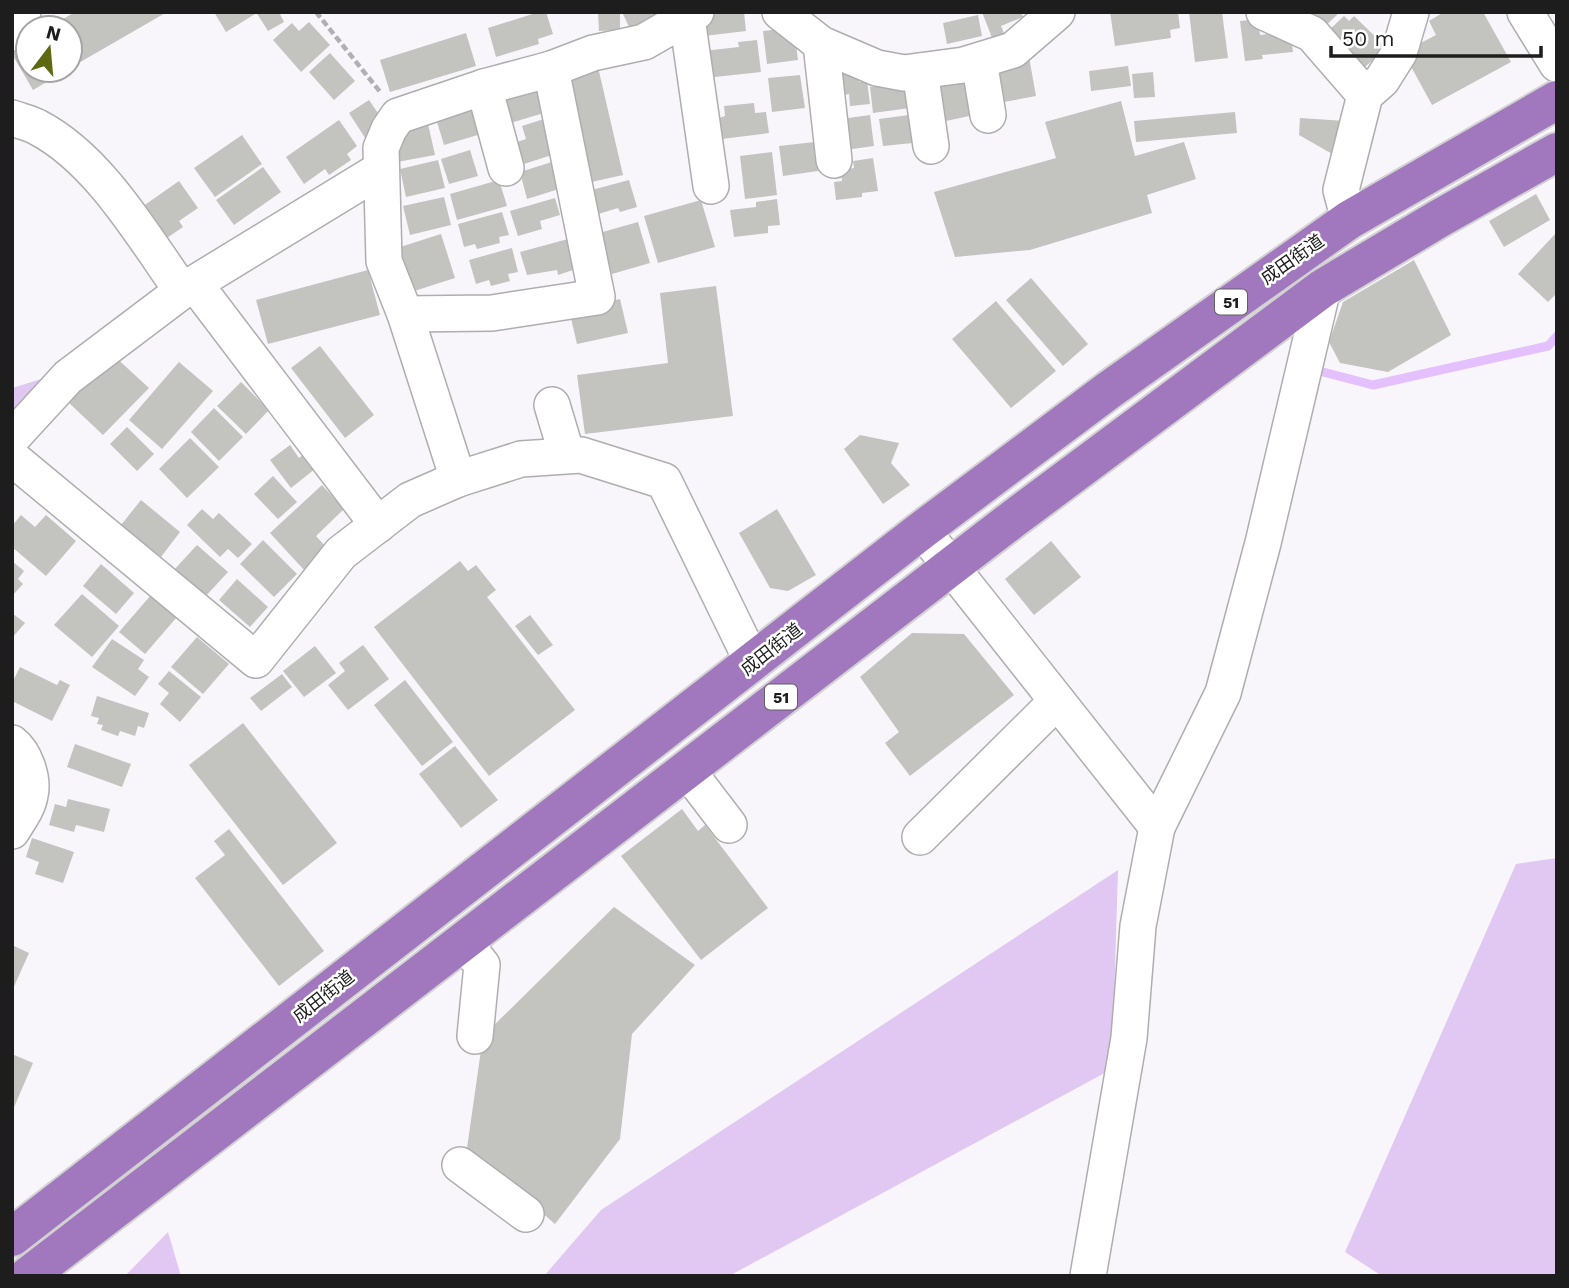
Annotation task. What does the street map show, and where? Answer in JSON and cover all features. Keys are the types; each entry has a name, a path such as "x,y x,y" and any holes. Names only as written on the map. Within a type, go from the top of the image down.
{"highway":[{"name":"成田街道","path":"12,1237 922,530 1108,390 1349,220 1557,100"},
{"name":"51","path":"28,1276 951,566 1323,288 1557,152"}],"street":[{"path":"12,33 23,12"},
{"path":"780,12 821,44 877,68 904,73 964,65 1013,50 1057,12"},
{"path":"1264,12 1312,34 1365,95"},
{"path":"1349,220 1341,190 1365,95 1382,80 1399,53 1411,12"},
{"path":"1525,12 1557,64"},
{"path":"458,479 405,314 384,261 381,148 398,116 484,87 551,69 593,53 644,42 691,15 711,186"},
{"path":"821,44 834,160"},
{"path":"979,61 988,115"},
{"path":"405,314 492,313 597,297 551,69"},
{"path":"920,71 931,146"},
{"path":"484,87 506,168"},
{"path":"12,118 37,127 75,153 109,190 378,525"},
{"path":"12,438 68,377 189,287 380,170"},
{"path":"1088,1276 1129,1038 1138,926 1157,828 1223,694 1263,542 1323,288"},
{"path":"552,405 567,455"},
{"path":"12,458 256,660 341,553 410,500 458,479 522,459 582,454 664,481 749,656 755,661"},
{"path":"922,530 1157,828"},
{"path":"920,837 1057,701"},
{"path":"12,743 17,746 28,768 31,793 24,813 12,831"},
{"path":"687,770 729,825"},
{"path":"463,941 482,965 475,1036"},
{"path":"460,1165 526,1214"}],"path":[{"path":"316,12 398,116"}],"shaded area":[{"path":"48,377 12,421 12,388"},
{"path":"1557,858 1557,1276 1382,1276 1345,1252 1516,864"},
{"path":"1118,870 1112,1069 729,1276 544,1276 601,1210"},
{"path":"168,1232 181,1276 125,1276"}],"building":[{"path":"167,12 84,60 84,14 72,14"},
{"path":"214,12 254,12 255,14 226,32"},
{"path":"256,12 279,12 284,22 268,31"},
{"path":"546,12 553,34 538,39 539,44 496,57 488,28"},
{"path":"598,12 620,12 620,30 599,31"},
{"path":"622,12 668,12 631,31"},
{"path":"710,12 744,12 746,31 704,36 701,16"},
{"path":"982,12 1021,12 1023,17 1001,26 1006,38 994,43"},
{"path":"1110,12 1178,12 1180,28 1170,30 1171,38 1115,46"},
{"path":"1189,12 1222,12 1228,58 1195,62"},
{"path":"1310,12 1340,12 1320,31 1306,16"},
{"path":"1444,12 1483,12 1511,62 1432,105 1408,61 1418,56 1413,47 1436,35 1429,21"},
{"path":"978,15 982,36 947,44 943,23"},
{"path":"1344,16 1349,21 1354,16 1386,47 1362,70 1325,34"},
{"path":"1258,19 1260,35 1290,31 1293,52 1262,55 1263,59 1245,61 1240,21"},
{"path":"309,22 330,45 301,72 273,40 292,23 299,31"},
{"path":"780,29 782,37 795,36 798,60 767,64 763,31"},
{"path":"466,33 476,66 390,92 380,60"},
{"path":"757,40 761,72 706,78 703,51 739,47 738,42"},
{"path":"330,53 355,81 334,100 309,72"},
{"path":"1029,57 1036,96 1004,102 998,70"},
{"path":"832,66 858,72 859,82 867,81 870,104 850,106 849,94 836,96"},
{"path":"1128,66 1131,86 1091,91 1089,71"},
{"path":"598,67 623,175 587,183 563,75"},
{"path":"1153,72 1155,97 1134,98 1132,74"},
{"path":"800,75 805,108 772,112 768,78"},
{"path":"966,78 974,115 946,121 938,84"},
{"path":"537,79 547,112 507,124 497,91"},
{"path":"907,82 910,108 873,113 870,87"},
{"path":"30,84 43,84 33,90"},
{"path":"369,100 384,122 369,144 349,113"},
{"path":"471,101 481,134 444,145 434,112"},
{"path":"1121,101 1135,156 1184,142 1196,179 1147,195 1152,213 1030,250 955,257 934,192 1056,158 1045,122"},
{"path":"754,103 755,113 766,112 769,133 722,139 719,118 725,116 724,106"},
{"path":"1235,112 1237,133 1136,142 1134,121"},
{"path":"426,115 435,155 397,162 393,140"},
{"path":"870,115 874,146 838,151 834,120"},
{"path":"909,115 913,143 883,146 879,119"},
{"path":"1300,118 1346,121 1334,155 1299,135"},
{"path":"544,119 555,154 524,164 517,142 526,139 522,126"},
{"path":"339,120 357,146 347,154 351,160 329,175 325,169 304,184 286,157"},
{"path":"242,135 262,164 215,197 194,168"},
{"path":"814,142 818,171 783,176 779,146"},
{"path":"470,150 478,176 449,184 441,159"},
{"path":"772,152 777,195 745,199 740,156"},
{"path":"873,158 878,191 862,193 862,197 836,200 834,182 842,181 841,170 854,168 853,161"},
{"path":"438,160 445,188 406,197 400,169"},
{"path":"555,161 562,188 527,199 520,172"},
{"path":"263,167 281,192 234,225 216,200"},
{"path":"499,180 507,206 457,220 450,194"},
{"path":"629,180 637,207 620,212 618,208 595,215 588,191"},
{"path":"179,181 198,208 179,221 183,227 161,242 139,209"},
{"path":"1536,194 1550,220 1504,247 1489,221"},
{"path":"444,197 451,225 410,235 403,206"},
{"path":"555,198 560,215 540,221 542,229 518,236 510,211"},
{"path":"777,199 780,225 768,226 768,233 734,237 730,210 756,207 756,202"},
{"path":"701,200 715,247 658,263 644,216"},
{"path":"502,212 509,235 499,237 500,243 477,249 475,244 464,247 458,224"},
{"path":"638,222 650,263 612,274 605,250 592,235"},
{"path":"441,234 455,278 408,293 394,249"},
{"path":"1555,234 1557,293 1548,302 1518,274"},
{"path":"568,239 576,269 558,275 557,270 527,275 520,252"},
{"path":"512,248 518,272 508,274 510,281 491,286 489,280 476,284 469,260"},
{"path":"1414,260 1451,335 1388,372 1340,363 1329,342 1343,302"},
{"path":"368,270 380,315 268,344 256,300"},
{"path":"1031,278 1088,344 1063,366 1006,300"},
{"path":"716,286 733,416 585,434 577,375 668,363 660,293"},
{"path":"620,299 628,333 577,344 569,310"},
{"path":"996,301 1056,371 1011,408 952,339"},
{"path":"320,346 374,415 345,438 291,368"},
{"path":"112,354 149,388 103,435 67,401"},
{"path":"179,362 213,391 162,449 129,420"},
{"path":"241,382 269,410 246,434 217,406"},
{"path":"214,408 243,437 219,461 191,432"},
{"path":"127,427 154,454 137,471 110,444"},
{"path":"860,435 899,443 891,463 910,485 883,504 844,449"},
{"path":"190,438 219,467 187,498 159,469"},
{"path":"290,445 299,458 304,454 315,469 291,488 270,460"},
{"path":"273,476 297,502 278,519 254,494"},
{"path":"322,485 344,509 316,536 328,549 305,571 270,533"},
{"path":"141,500 180,532 161,557 121,525"},
{"path":"202,509 213,519 219,513 252,544 238,558 228,549 220,557 187,525"},
{"path":"777,509 816,575 788,591 770,588 739,533"},
{"path":"21,515 35,527 46,515 76,541 46,576 12,547 12,526"},
{"path":"263,540 297,574 274,597 240,564"},
{"path":"1051,541 1081,577 1034,615 1005,579"},
{"path":"197,545 228,572 204,598 173,571"},
{"path":"12,561 24,571 18,579 23,584 12,596"},
{"path":"460,561 468,571 476,565 496,590 487,597 575,710 489,776 374,627"},
{"path":"101,564 134,593 116,614 83,586"},
{"path":"237,579 268,607 250,627 219,600"},
{"path":"82,594 119,626 92,657 54,625"},
{"path":"151,595 177,617 145,654 119,632"},
{"path":"12,613 25,623 12,638"},
{"path":"530,615 553,645 538,655 515,626"},
{"path":"912,633 964,634 1014,695 910,776 885,743 899,732 860,677"},
{"path":"197,637 229,664 203,694 171,667"},
{"path":"112,639 144,660 138,669 149,677 135,696 92,667"},
{"path":"363,645 389,679 348,710 328,685 345,671 339,663"},
{"path":"315,646 336,673 304,697 283,671"},
{"path":"20,667 57,685 60,680 70,685 52,721 12,701 12,683"},
{"path":"169,671 201,697 180,722 160,704 169,693 158,684"},
{"path":"282,674 292,687 261,711 250,698"},
{"path":"405,680 453,742 422,766 374,705"},
{"path":"97,696 149,713 144,728 138,726 135,736 120,731 118,736 101,730 103,725 97,724 99,718 91,716"},
{"path":"243,723 337,843 283,885 189,765"},
{"path":"75,744 131,764 122,787 67,767"},
{"path":"455,746 498,800 461,828 419,774"},
{"path":"68,799 110,809 104,832 76,825 74,832 49,825 55,804 66,807"},
{"path":"682,809 698,831 705,825 768,908 701,960 621,856"},
{"path":"229,829 324,951 279,986 195,878 225,855 214,841"},
{"path":"32,838 74,852 63,883 35,874 39,862 26,857"},
{"path":"614,907 695,965 632,1034 620,1139 555,1224 467,1148 483,1036"},
{"path":"12,945 29,953 12,991"},
{"path":"12,1054 33,1063 12,1112"}],"waterway":[{"path":"1323,372 1373,385 1548,346 1557,336"}]}
